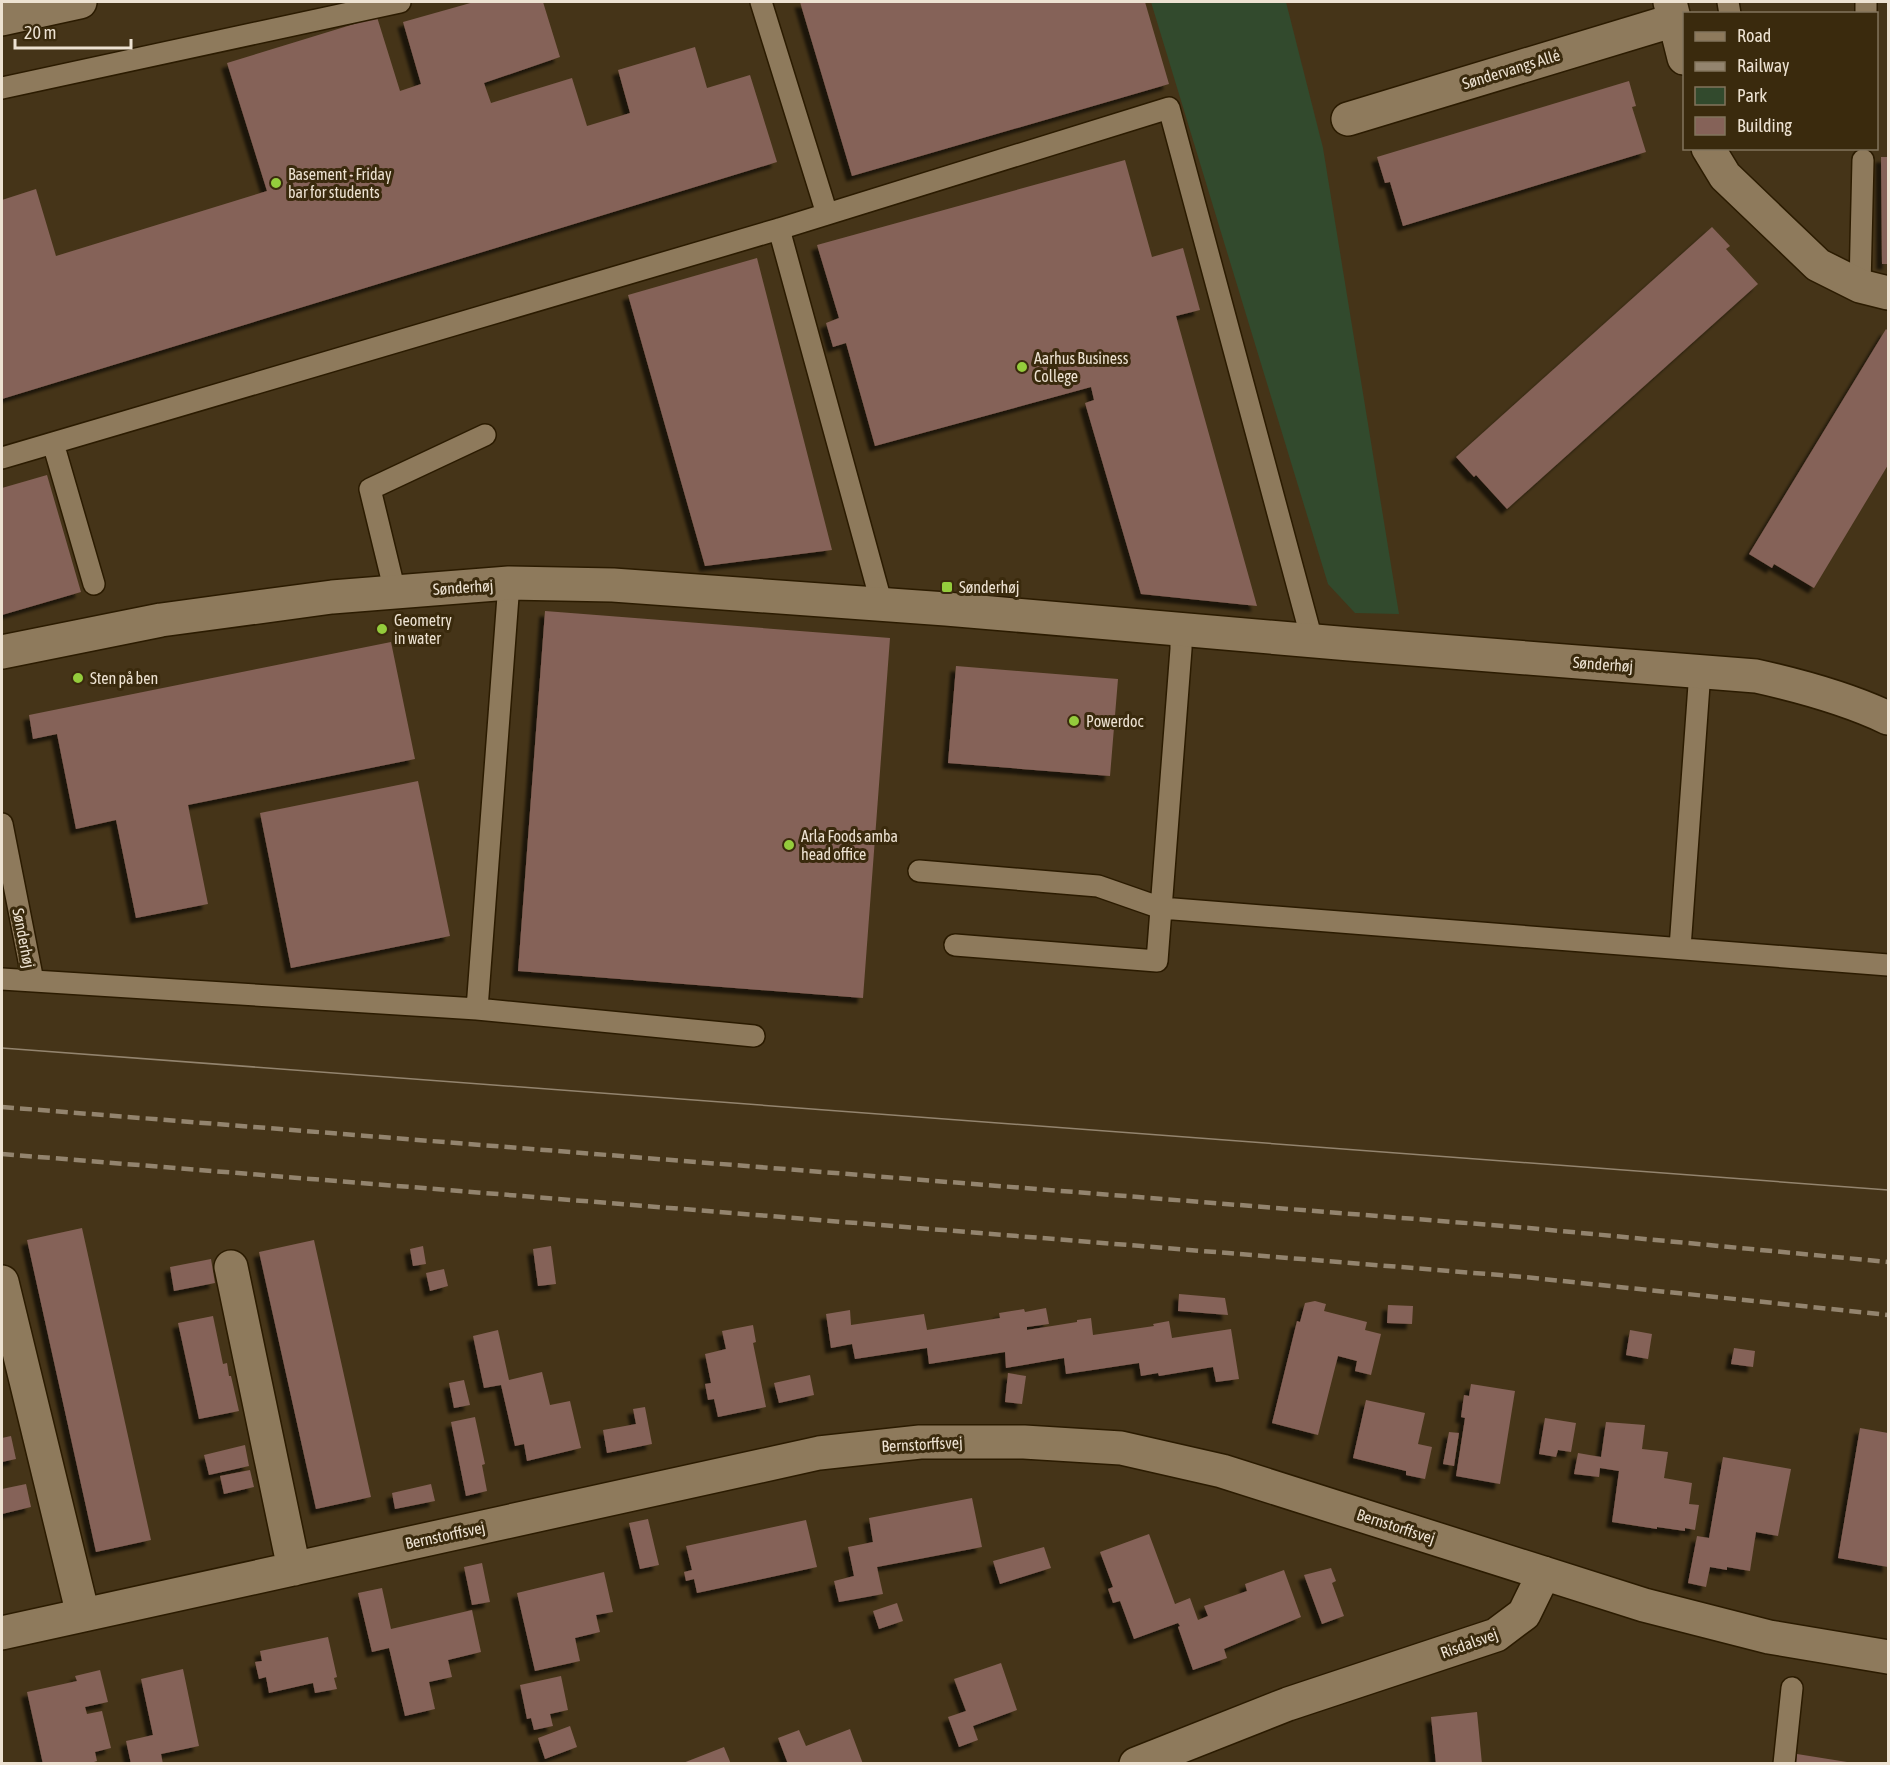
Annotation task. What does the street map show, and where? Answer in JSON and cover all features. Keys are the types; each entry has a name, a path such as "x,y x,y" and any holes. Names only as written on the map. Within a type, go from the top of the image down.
{"street":[{"path":"2,19 80,2"},
{"name":"Søndervangs Allé","path":"1348,118 1672,11 1683,54"},
{"path":"1709,150 1725,176 1818,265 1874,289"},
{"name":"Sønderhøj","path":"2,652 162,620 332,597 509,583 613,585 1756,675 1806,687 1861,705 1888,718"},
{"path":"231,1267 294,1569"},
{"path":"2,1282 83,1615"},
{"name":"Bernstorffsvej","path":"2,1633 819,1453 920,1442 1024,1442 1121,1448 1222,1471 1544,1573"},
{"path":"1544,1573 1644,1605 1769,1637 1888,1657"},
{"name":"Risdalsvej","path":"1136,1764 1288,1704 1496,1635 1524,1614 1544,1573"}],"lane":[{"path":"2,88 400,2"},
{"path":"761,2 827,214"},
{"path":"2,458 779,229 1169,108 1312,640"},
{"path":"1863,160 1874,289"},
{"path":"779,229 882,605"},
{"path":"395,592 370,489 485,435"},
{"path":"53,442 94,584"},
{"path":"477,1010 509,583"},
{"path":"955,945 1157,961 1181,629"},
{"path":"1680,948 1700,671"},
{"name":"Sønderhøj","path":"2,824 33,981"},
{"path":"919,871 1098,886 1161,909 1888,965"},
{"path":"2,979 477,1010 754,1036"},
{"path":"1784,1764 1792,1688"}],"green space":[{"path":"1151,2 1286,2 1323,148 1399,614 1355,613 1328,584"}],"building":[{"path":"474,2 543,2 560,57 484,83 491,103 572,78 587,126 630,113 618,70 695,47 707,88 750,75 777,162 2,399 2,200 36,189 56,256 267,191 227,63 377,17 400,91 421,84 403,22"},
{"path":"800,2 1145,2 1169,84 852,176"},
{"path":"1629,81 1636,106 1632,107 1646,152 1403,226 1390,182 1385,183 1377,157"},
{"path":"1881,157 1888,157 1888,264 1882,264"},
{"name":"Aarhus Business College","path":"1125,160 1152,257 1183,248 1200,310 1176,316 1257,606 1141,594 1085,403 1094,400 1091,387 875,446 846,343 833,347 826,323 839,318 817,245"},
{"path":"1712,227 1730,246 1726,249 1758,284 1507,509 1456,457"},
{"path":"757,258 832,550 705,566 628,295"},
{"path":"1886,329 1888,331 1888,465 1814,588 1774,564 1772,568 1749,554"},
{"path":"47,475 81,592 2,615 2,488"},
{"path":"545,611 890,638 863,998 518,971"},
{"path":"391,642 415,759 188,805 208,904 136,918 116,820 76,829 57,734 33,739 29,715"},
{"path":"956,666 1118,679 1110,776 948,763"},
{"path":"418,781 450,936 291,968 260,813"},
{"path":"82,1228 151,1540 96,1552 27,1240"},
{"path":"314,1240 371,1497 316,1509 259,1252"},
{"path":"423,1246 426,1264 413,1266 410,1249"},
{"path":"551,1246 556,1284 538,1286 533,1249"},
{"path":"211,1259 215,1283 174,1291 170,1267"},
{"path":"444,1269 448,1286 430,1291 426,1273"},
{"path":"1179,1294 1225,1298 1228,1315 1178,1311"},
{"path":"1315,1301 1326,1304 1324,1311 1367,1322 1365,1330 1381,1334 1371,1375 1355,1371 1357,1361 1338,1356 1318,1435 1272,1423 1297,1321 1300,1322 1305,1303"},
{"path":"1388,1305 1413,1306 1412,1324 1387,1323"},
{"path":"1046,1308 1049,1324 1027,1327 1027,1330 1091,1318 1093,1335 1154,1326 1153,1324 1169,1321 1172,1338 1231,1329 1239,1379 1216,1382 1213,1367 1159,1376 1158,1373 1141,1376 1139,1363 1066,1374 1064,1358 1006,1368 1005,1352 929,1364 927,1348 855,1359 852,1344 831,1348 826,1314 850,1310 851,1325 924,1314 927,1330 1000,1318 999,1313"},
{"path":"213,1316 223,1364 227,1363 239,1411 199,1419 178,1323"},
{"path":"753,1325 756,1342 753,1343 766,1407 718,1417 714,1399 708,1400 705,1384 711,1383 705,1354 726,1349 722,1331"},
{"path":"498,1330 509,1380 542,1372 550,1405 570,1401 581,1448 527,1461 524,1444 515,1446 501,1385 484,1388 473,1336"},
{"path":"1630,1330 1652,1334 1648,1359 1626,1355"},
{"path":"1734,1348 1755,1351 1753,1367 1731,1364"},
{"path":"1008,1373 1026,1376 1022,1404 1005,1402"},
{"path":"810,1375 814,1395 779,1403 774,1383"},
{"path":"464,1380 470,1405 454,1408 449,1383"},
{"path":"1471,1384 1515,1391 1500,1484 1456,1476 1465,1418 1461,1417 1464,1395 1469,1396"},
{"path":"1366,1400 1425,1413 1418,1444 1432,1447 1425,1479 1406,1475 1406,1471 1353,1458"},
{"path":"645,1407 652,1444 607,1453 603,1430 636,1424 633,1409"},
{"path":"475,1417 485,1464 482,1465 487,1491 466,1496 451,1422"},
{"path":"1545,1418 1576,1423 1571,1452 1558,1450 1556,1457 1539,1454"},
{"path":"1606,1422 1645,1425 1642,1449 1668,1452 1664,1478 1692,1483 1689,1504 1699,1505 1695,1530 1657,1527 1657,1529 1612,1522 1619,1471 1600,1468 1599,1477 1574,1474 1578,1453 1601,1457"},
{"path":"1860,1428 1888,1433 1888,1567 1838,1558"},
{"path":"1449,1432 1459,1433 1454,1466 1443,1464"},
{"path":"11,1436 16,1459 2,1462 2,1438"},
{"path":"245,1445 249,1466 209,1475 204,1455"},
{"path":"1723,1457 1791,1469 1778,1536 1756,1532 1750,1571 1710,1567 1706,1587 1688,1583 1697,1536 1709,1538"},
{"path":"250,1470 254,1487 224,1494 220,1476"},
{"path":"26,1484 31,1507 2,1514 2,1489"},
{"path":"431,1484 435,1501 395,1509 392,1493"},
{"path":"972,1498 982,1547 877,1567 883,1594 839,1602 834,1581 854,1576 848,1547 873,1542 869,1518"},
{"path":"648,1519 659,1565 640,1569 629,1523"},
{"path":"806,1520 817,1567 697,1593 694,1579 686,1581 684,1572 692,1570 686,1546"},
{"path":"1149,1534 1175,1604 1190,1598 1198,1620 1208,1616 1204,1606 1247,1591 1245,1584 1284,1570 1301,1617 1224,1649 1227,1658 1193,1670 1178,1623 1134,1639 1120,1601 1113,1603 1108,1589 1113,1587 1100,1552"},
{"path":"1044,1547 1051,1568 1000,1584 993,1561"},
{"path":"482,1563 490,1602 472,1605 464,1567"},
{"path":"1331,1568 1336,1581 1332,1583 1344,1616 1322,1624 1304,1575"},
{"path":"604,1572 613,1612 596,1615 600,1632 575,1638 580,1661 535,1671 517,1593"},
{"path":"382,1588 391,1629 472,1610 481,1652 448,1660 452,1677 429,1682 435,1709 405,1716 389,1648 372,1652 358,1593"},
{"path":"897,1603 903,1621 879,1629 873,1611"},
{"path":"328,1637 337,1677 334,1678 337,1689 315,1693 313,1683 269,1693 266,1677 259,1679 255,1662 262,1661 260,1651"},
{"path":"1001,1663 1017,1710 973,1726 978,1740 959,1747 948,1717 966,1711 954,1679"},
{"path":"183,1669 199,1746 161,1754 163,1764 131,1764 126,1741 153,1735 141,1679"},
{"path":"100,1670 108,1702 85,1707 87,1714 102,1711 111,1748 95,1752 97,1761 88,1764 43,1764 27,1692 77,1681 75,1676"},
{"path":"561,1676 568,1710 550,1714 553,1726 534,1730 531,1718 527,1719 520,1685"},
{"path":"1477,1712 1482,1764 1436,1764 1431,1717"},
{"path":"570,1726 577,1747 545,1759 538,1738"},
{"path":"850,1729 863,1764 788,1764 778,1738 799,1730 806,1746"},
{"path":"724,1747 731,1764 683,1764 683,1763"},
{"path":"1797,1754 1847,1762 1847,1764 1796,1764"}],"tram line":[{"path":"2,1048 1888,1190"}],"railway":[{"path":"2,1107 1529,1228 1888,1262"},
{"path":"2,1154 1524,1277 1888,1315"}],"place":[{"name":"Basement - Friday bar for students","path":"276,183"},
{"name":"Aarhus Business College","path":"1022,367"},
{"name":"Sønderhøj","path":"947,587"},
{"name":"Geometry in water","path":"382,629"},
{"name":"Sten på ben","path":"78,678"},
{"name":"Powerdoc","path":"1074,721"},
{"name":"Arla Foods amba head office","path":"789,845"}]}
